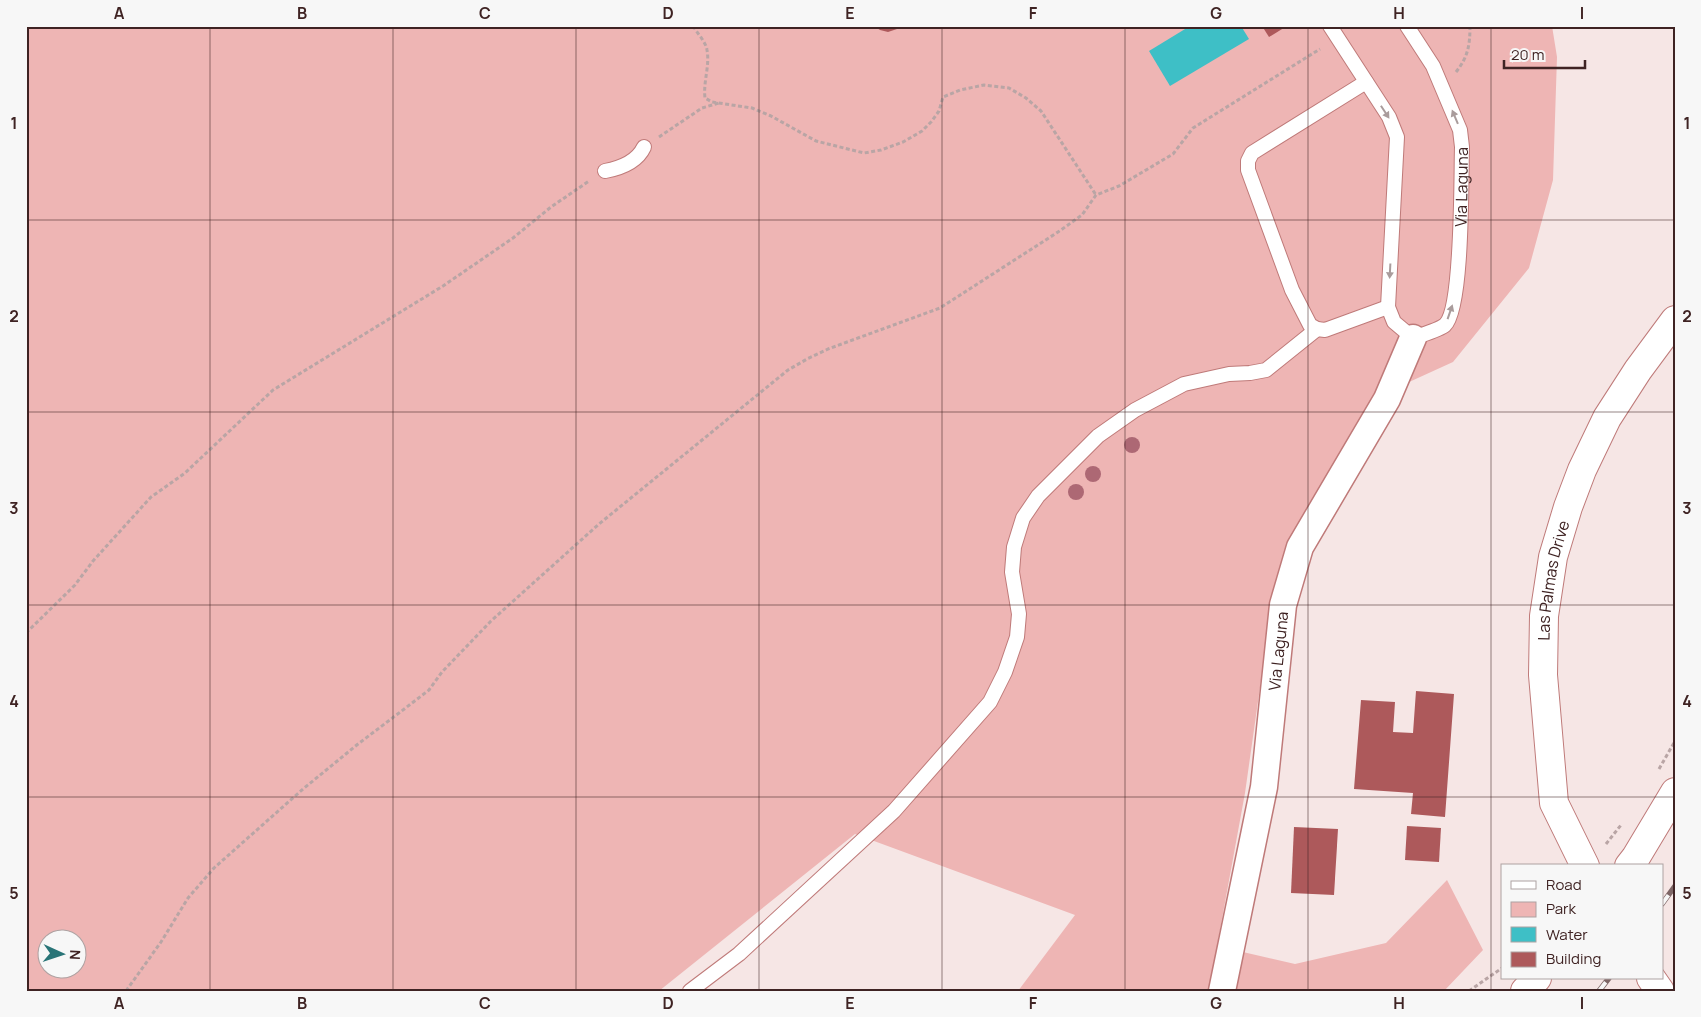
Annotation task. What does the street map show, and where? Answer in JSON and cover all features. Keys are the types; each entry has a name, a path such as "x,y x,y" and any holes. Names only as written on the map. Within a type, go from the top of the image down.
{"street":[{"name":"Las Palmas Drive","path":"1584,864 1554,802 1543,675 1544,616 1553,557 1568,507 1582,470 1607,418 1638,370 1672,332"},
{"name":"Via Laguna","path":"1222,991 1264,787 1282,605 1300,547 1387,399 1413,338"},
{"path":"1631,864 1675,792"},
{"path":"1525,991 1535,980"},
{"path":"1652,980 1660,991"}],"lane":[{"path":"1330,26 1388,117 1397,136 1388,306 1394,322 1413,338"},
{"name":"Via Laguna","path":"1407,26 1434,66 1460,130 1462,147 1458,273 1452,312 1445,325 1413,338"},
{"path":"1366,82 1252,153 1248,162 1248,170 1292,290 1310,325 1317,329 1325,330 1388,306"},
{"path":"605,171 618,168 634,159 641,154 644,147"},
{"path":"690,991 740,954 894,811 990,702 1005,672 1017,637 1019,614 1012,572 1014,547 1023,518 1038,496 1098,436 1135,410 1184,384 1229,374 1266,370 1317,329"}],"path":[{"path":"693,26 707,48 705,98 712,102 752,108 771,116 816,141 864,152 903,142 922,131 939,111 943,97 960,90 984,86 1009,88 1026,98 1041,111 1096,195"},
{"path":"1455,74 1466,60 1470,40 1470,26"},
{"path":"126,991 188,898 214,868 358,744 428,690 442,672 491,621 599,524 788,370 828,349 940,308 1074,221 1082,215 1096,195 1119,186 1173,154 1192,128 1321,48"},
{"path":"644,147 702,108 719,103"},
{"path":"26,633 70,590 151,498 185,473 273,390 436,290 513,238 551,207 605,171"},
{"path":"1469,991 1501,969"}],"green space":[{"path":"26,26 1552,26 1557,57 1553,180 1529,268 1453,362 1374,398 1271,610 1245,793 1217,946 1295,964 1386,943 1447,880 1483,950 1444,991 1018,991 1075,915 855,834 659,991 26,991"}],"water":[{"path":"1190,26 1241,26 1249,39 1170,86 1149,51"}],"building":[{"path":"874,26 899,26 897,29 888,32"},
{"path":"1262,26 1287,26 1269,37"},
{"path":"1416,691 1454,694 1445,817 1411,814 1413,793 1354,789 1361,700 1395,702 1393,732 1413,733"},
{"path":"1407,826 1441,828 1439,862 1405,860"},
{"path":"1294,827 1338,829 1334,895 1291,893"}],"railway":[{"path":"1664,901 1675,886"},
{"path":"1599,991 1607,980"}]}
